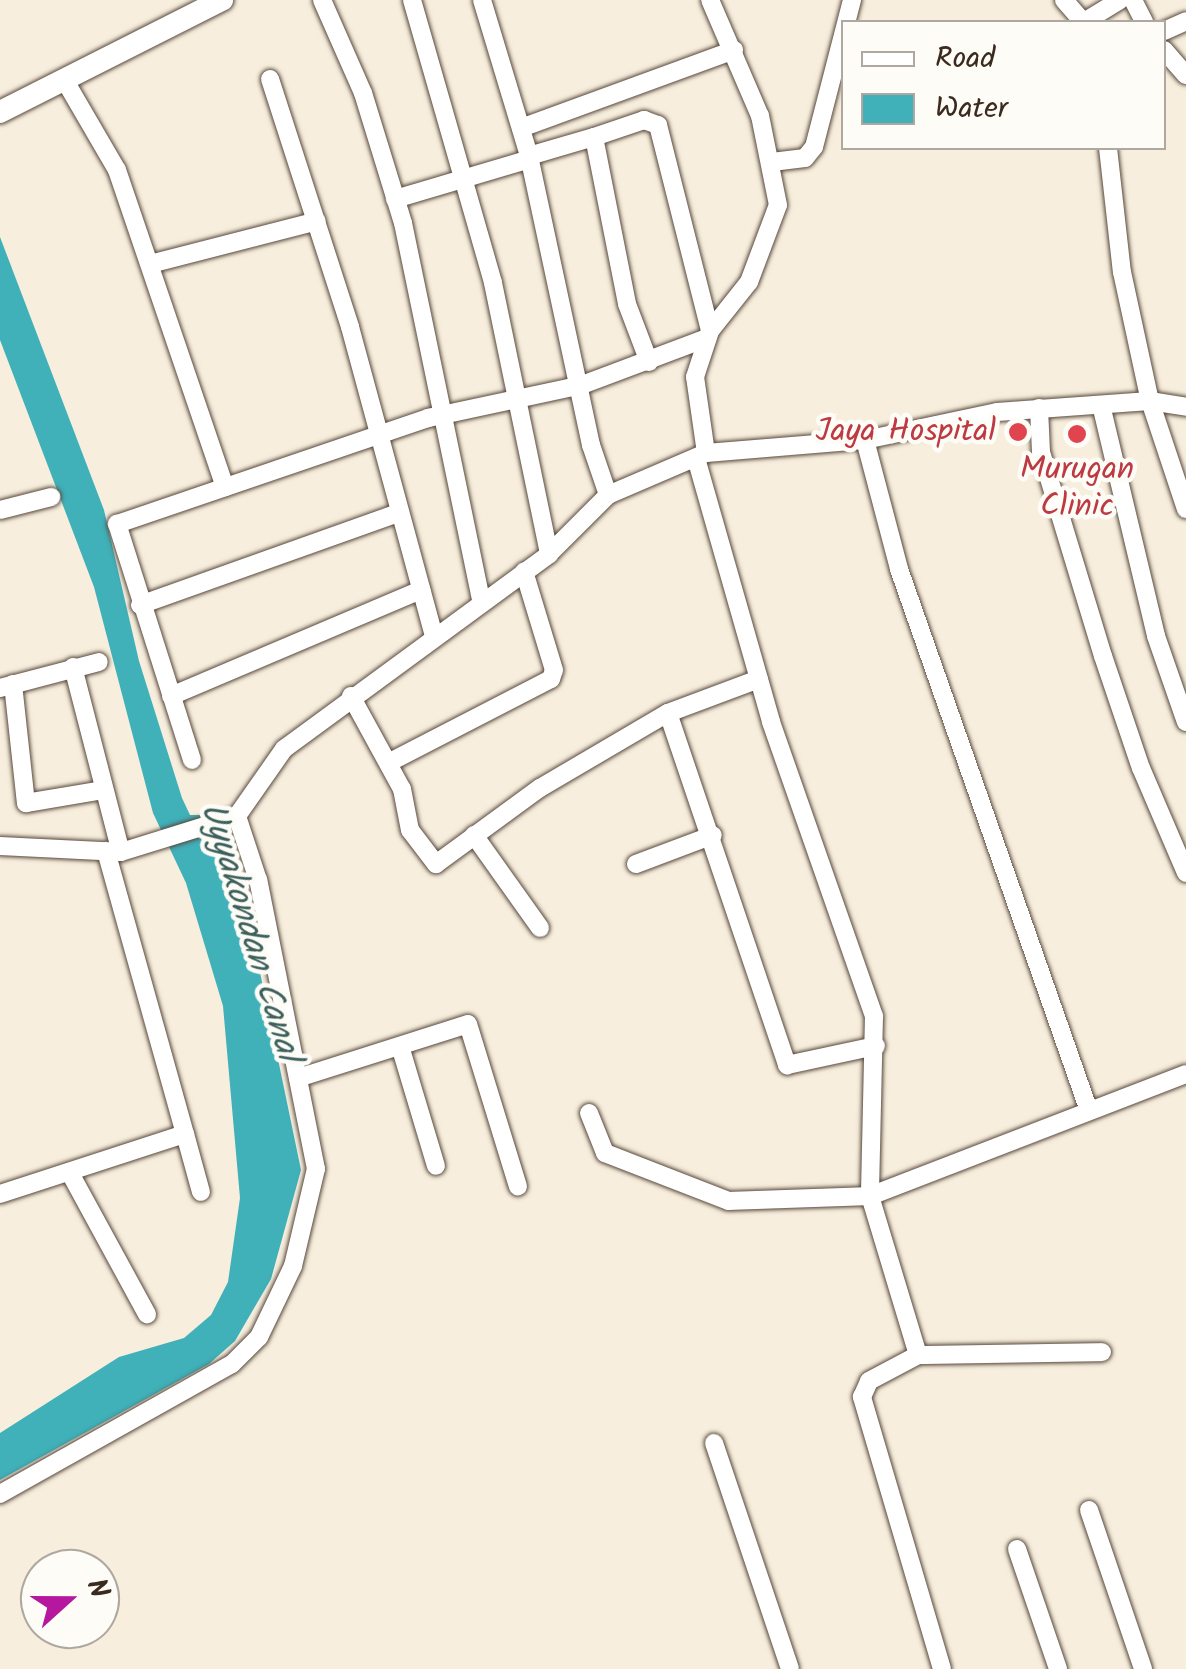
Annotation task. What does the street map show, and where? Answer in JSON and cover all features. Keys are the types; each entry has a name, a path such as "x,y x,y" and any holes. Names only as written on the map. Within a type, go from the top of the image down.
{"street":[{"path":"0,112 222,0"},
{"path":"322,0 363,93 395,200 445,413 481,601"},
{"path":"412,0 466,178 549,554"},
{"path":"482,0 529,157 582,384 591,445 608,494"},
{"path":"710,0 734,50 772,162 778,205 750,282 709,335 695,376 701,456 758,679 868,997 876,1046 870,1196 918,1355"},
{"path":"1064,0 1082,20"},
{"path":"1087,20 1120,0"},
{"path":"772,162 805,158 814,147 841,43"},
{"path":"521,128 734,50"},
{"path":"1166,52 1186,74"},
{"path":"64,79 117,170 225,487"},
{"path":"270,80 317,221 433,633"},
{"path":"395,200 644,120 658,126 709,335"},
{"path":"594,138 628,304 650,362"},
{"path":"1108,150 1122,272 1150,401 1186,510"},
{"path":"150,264 317,221"},
{"path":"192,760 117,524 445,413 582,384 650,362 709,335"},
{"path":"0,846 113,852 155,845 237,816 284,749 433,633 549,554 608,494 701,456 865,440 1039,408 1102,409 1150,401 1186,407"},
{"path":"1039,408 1041,452 1103,656 1140,768 1186,873"},
{"path":"1102,409 1156,636 1186,722"},
{"path":"865,440 899,569 1089,1111"},
{"path":"0,510 50,497"},
{"path":"140,605 398,512"},
{"path":"390,762 551,679 554,670 524,571"},
{"path":"171,696 421,590"},
{"path":"98,662 7,686 26,803 104,790"},
{"path":"72,667 104,790 113,852 201,1192"},
{"path":"352,696 390,762 410,830 436,864 540,788 668,714 758,679"},
{"path":"668,714 713,835 787,1065 791,1070 876,1046"},
{"path":"0,1494 232,1364 259,1337 293,1266 316,1169 258,880 237,816"},
{"path":"474,835 540,928"},
{"path":"636,864 713,835"},
{"path":"298,1078 468,1024 518,1187"},
{"path":"400,1046 436,1166"},
{"path":"588,1113 605,1153 729,1202 870,1196 1186,1074"},
{"path":"0,1194 184,1134"},
{"path":"70,1173 147,1314"},
{"path":"942,1669 862,1414 870,1382 918,1355 1102,1352"},
{"path":"714,1443 790,1669"},
{"path":"1088,1510 1144,1669"},
{"path":"1017,1549 1058,1669"}],"water":[{"name":"Uyyakondan Canal","path":"0,237 104,510 139,661 182,798 190,815 202,815 212,848 235,874 245,900 301,1170 271,1279 235,1341 209,1364 0,1480 0,1433 119,1357 184,1338 211,1315 228,1282 240,1198 223,1006 186,883 153,813 94,587 0,340"}],"place":[{"name":"Jaya Hospital","path":"1018,432"},
{"name":"Murugan Clinic","path":"1077,434"}]}
